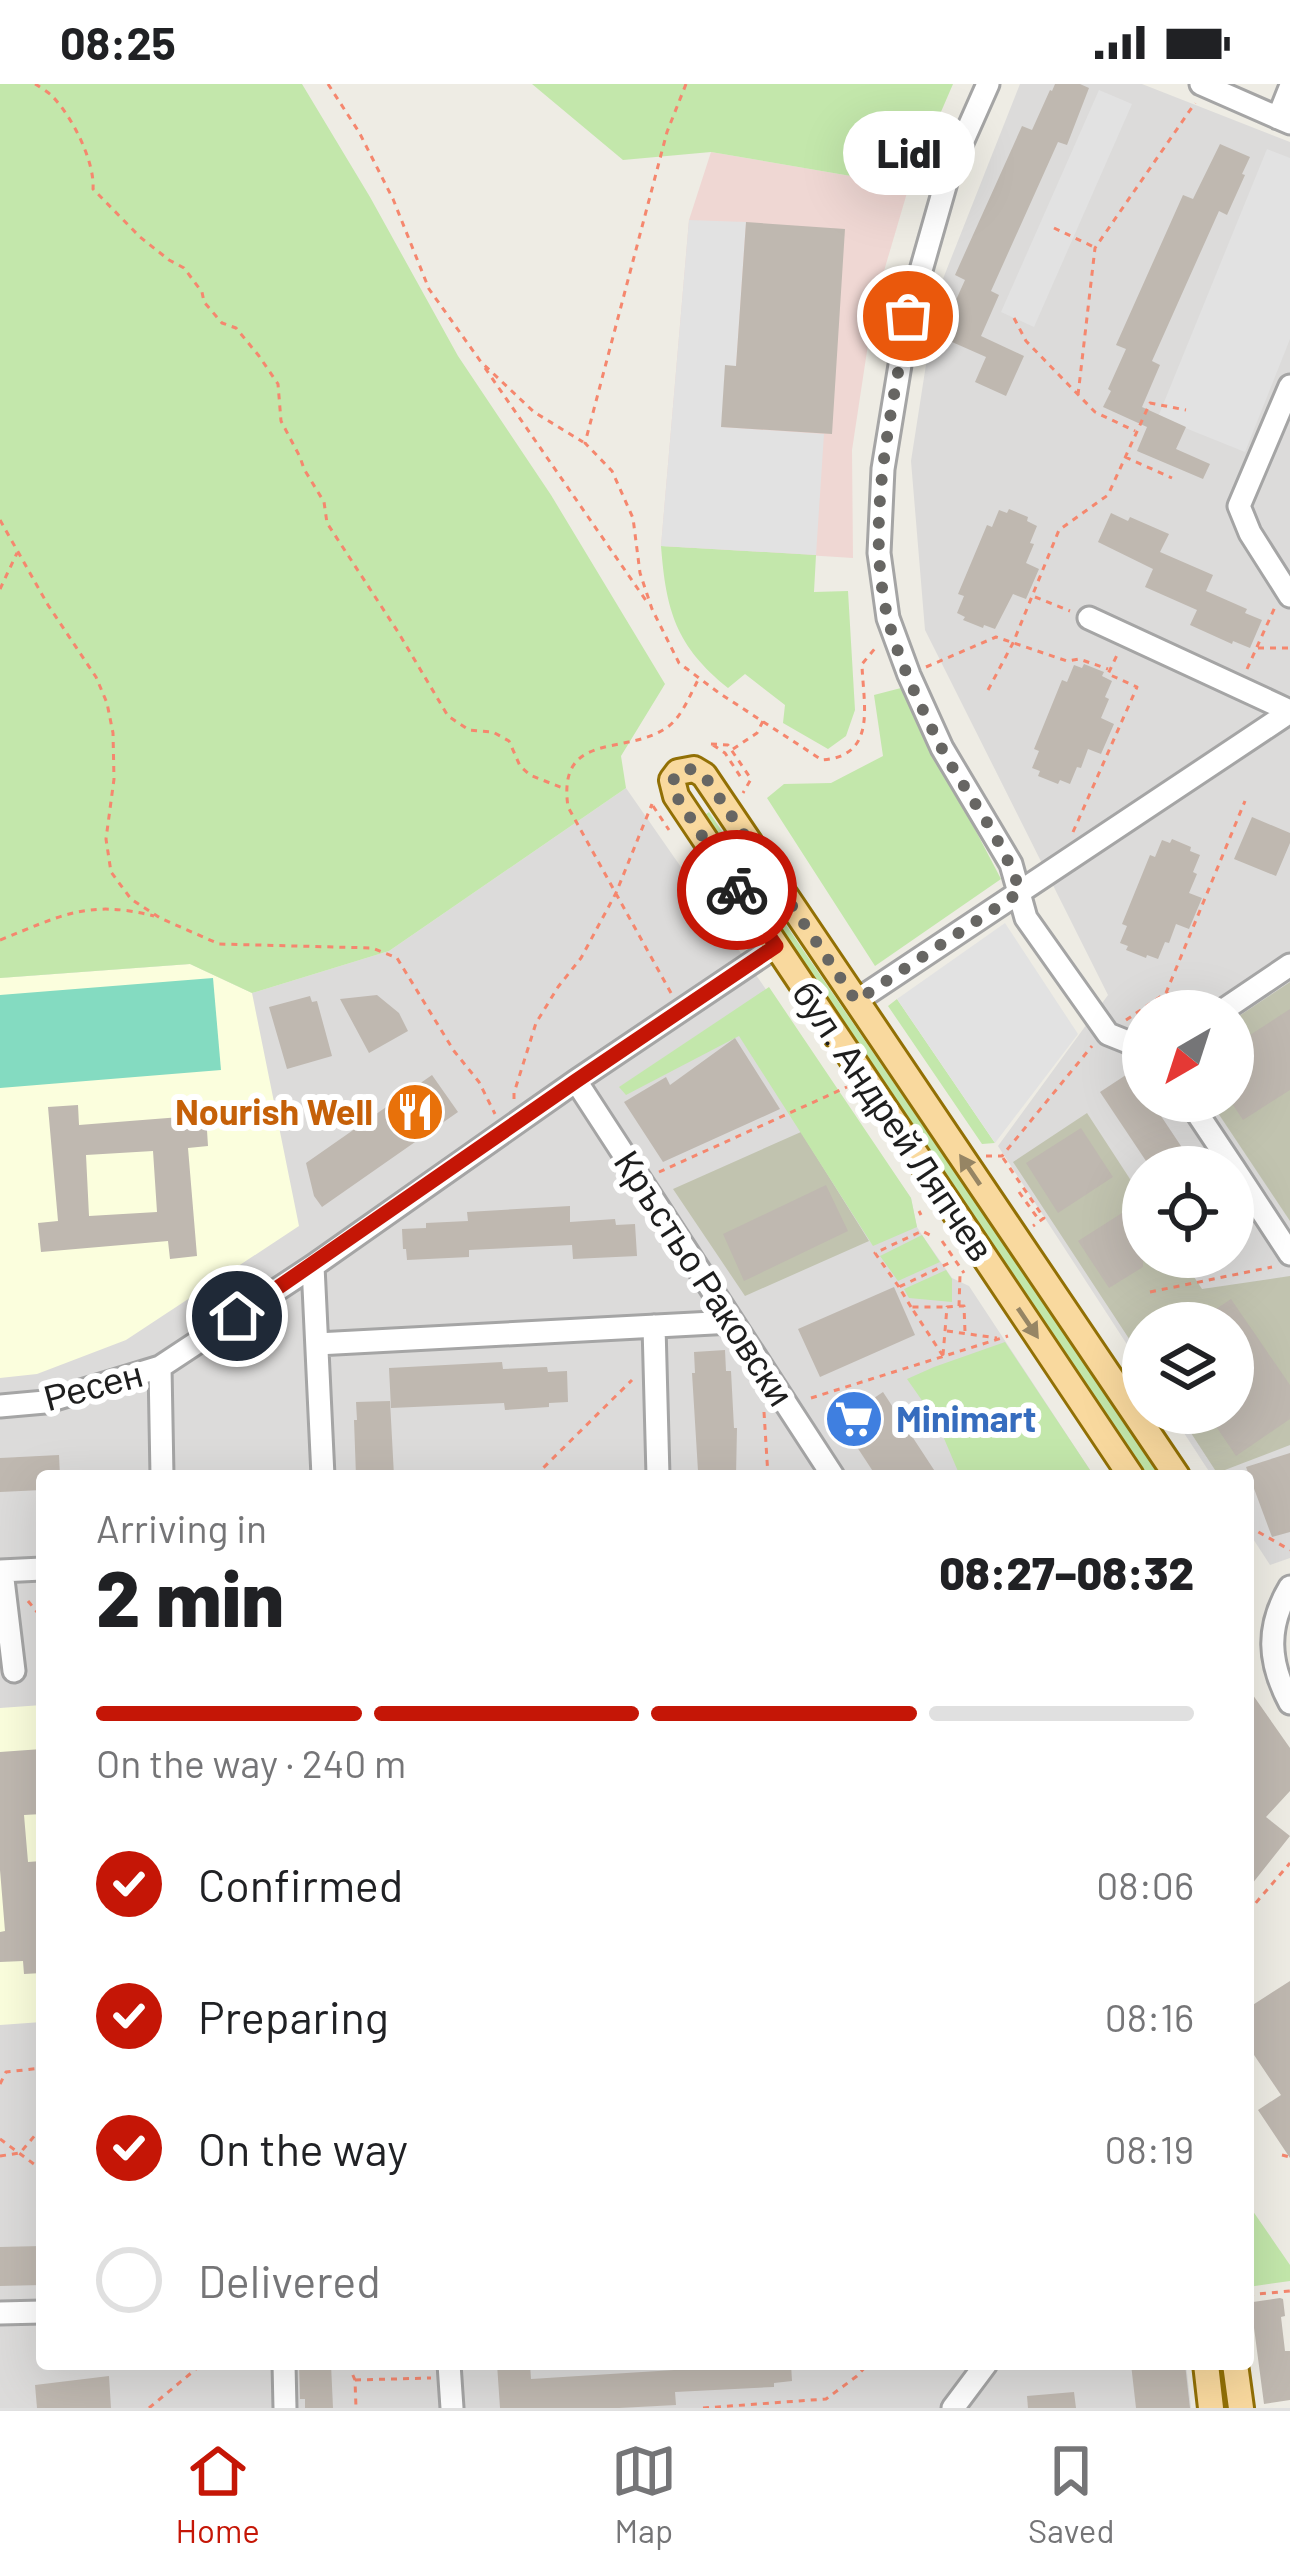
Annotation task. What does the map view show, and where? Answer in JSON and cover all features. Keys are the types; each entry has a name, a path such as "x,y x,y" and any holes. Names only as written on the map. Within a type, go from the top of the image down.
{"main road":[{"name":"бул. Андрей Ляпчев","path":"1127,1470 673,791 672,781 679,772 694,769 704,775 1173,1470"},
{"path":"1207,2370 1211,2408"},
{"path":"1236,2370 1241,2408"}],"street":[{"path":"988,84 950,172 908,316 883,469 879,553 888,619 942,748 1011,864 1026,918 1108,1034 1122,1040"},
{"path":"1203,85 1284,120 1290,88"},
{"path":"1287,591 1238,506 1290,386"},
{"path":"1089,618 1290,712"},
{"path":"856,1001 1290,712"},
{"name":"Ресен","path":"0,1406 45,1402 160,1367 776,946"},
{"path":"1253,990 1290,965"},
{"name":"Кръстьо Раковски","path":"576,1081 829,1470"},
{"path":"1254,1199 1290,1254"},
{"path":"313,1266 322,1470"},
{"path":"317,1344 732,1322"},
{"path":"654,1326 658,1470"},
{"path":"160,1367 162,1470"},
{"path":"14,1671 1,1571 36,1569"},
{"path":"1290,1586 1278,1608 1270,1649 1290,1702"},
{"path":"0,2313 36,2312"},
{"path":"284,2370 285,2408"},
{"path":"953,2408 982,2370"},
{"path":"449,2371 452,2408"}],"path":[{"path":"35,84 52,95 77,133 94,173 93,189 140,237 184,268 204,302 222,323 236,328 278,384 281,422 324,502 327,523 448,716 469,730 493,732 508,741 530,776 566,789"},
{"path":"328,84 393,199 429,289 652,609"},
{"path":"585,443 667,132 686,84"},
{"path":"1078,395 1095,248 1203,85"},
{"path":"1054,228 1095,248"},
{"path":"1014,318 1026,341 1095,412 1137,432"},
{"path":"481,362 534,412 585,443 612,471 633,518 640,573 652,609 679,663 699,679 822,760 839,759 857,747 865,728 862,664 874,647 897,641"},
{"path":"988,690 1013,643 1058,530 1108,495 1150,403 1186,410"},
{"path":"1125,457 1172,478"},
{"path":"0,520 107,703 113,733 106,839 111,872 131,898 160,918"},
{"path":"0,590 18,551"},
{"path":"1238,687 1287,591"},
{"path":"1032,596 1089,618"},
{"path":"1073,832 1137,687 1108,674 1126,635"},
{"path":"909,675 996,638 1110,670"},
{"path":"1256,648 1290,649"},
{"path":"681,1010 568,807 566,789 568,772 581,757 603,746 665,730 699,679"},
{"path":"732,750 758,733 763,721"},
{"path":"742,779 725,753 711,744 728,745 752,779 743,793"},
{"path":"1167,990 1245,802"},
{"path":"511,1127 514,1093 536,1023 581,958 616,893 652,804 669,830"},
{"path":"0,940 80,909 128,910 160,918 219,944 372,948 397,958 454,1051 511,1127"},
{"path":"1002,1156 1094,1044"},
{"path":"641,1180 848,1087"},
{"path":"982,1156 1002,1156"},
{"path":"1002,1156 1044,1218 1030,1228"},
{"path":"1019,1192 1040,1221"},
{"path":"934,1237 922,1231 875,1253 943,1356"},
{"path":"942,1241 962,1274 959,1306"},
{"path":"899,1287 951,1262"},
{"path":"1150,1292 1290,1263"},
{"path":"911,1307 964,1306 966,1334"},
{"path":"943,1356 947,1307"},
{"path":"947,1331 999,1339"},
{"path":"787,1406 1016,1333"},
{"path":"541,1470 655,1358"},
{"path":"764,1410 768,1470"},
{"path":"1254,1529 1290,1550"},
{"path":"1254,1905 1290,1863"},
{"path":"0,2064 6,2072"},
{"path":"6,2072 36,2069"},
{"path":"0,2084 6,2072"},
{"path":"0,2156 20,2153 36,2134"},
{"path":"0,2138 36,2165"},
{"path":"1282,2155 1290,2157"},
{"path":"1254,2294 1290,2291"},
{"path":"149,2408 195,2370"},
{"path":"351,2370 356,2408"},
{"path":"707,2408 826,2398 862,2370"},
{"path":"355,2380 449,2371"}],"shaded area":[{"path":"1020,84 1142,84 1290,142 1290,1558 1270,1565 1254,1540 1254,1470 1208,1470 1185,1434 1254,1434 1254,1302 1122,1302 1122,1337 998,1146 1108,995 925,630 911,461 937,294"},
{"path":"1099,90 1132,104 1034,327 1001,312"},
{"path":"1267,149 1290,158 1290,339 1245,452 1158,417"},
{"path":"711,152 909,186 874,305 852,450 853,558 661,546 689,220"},
{"path":"689,220 746,222 736,366 722,427 824,434 816,555 661,546"},
{"path":"626,788 911,1198 922,1235 952,1278 969,1286 1090,1470 36,1470 36,2370 1187,2370 1191,2408 0,2408 0,978 190,964 252,993 389,951"},
{"path":"1005,923 1078,1034 995,1143 897,999"},
{"path":"190,964 252,993 299,1226 126,1340 37,1374 0,1378 0,978"},
{"path":"1290,982 1290,1221 1254,1167 1254,1146 1240,1146 1224,1122 1254,1122 1254,1006"},
{"path":"1087,1113 1122,1167 1122,1278 1195,1278 1202,1289 1290,1276 1290,1445 1215,1470 1192,1434 1254,1434 1254,1302 1122,1302 1122,1328 1013,1162"},
{"path":"801,1132 869,1241 745,1296 673,1189"},
{"path":"36,1705 36,2022 0,2025 0,1708"}],"green space":[{"path":"0,84 302,84 458,356 551,495 665,684 621,756 626,788 389,951 252,993 190,964 0,978"},
{"path":"532,84 953,84 909,186 711,152 623,160"},
{"path":"661,546 816,555 814,592 848,591 855,710 846,736 828,749 783,723 785,705 745,674 728,688 710,673 677,626 666,590"},
{"path":"901,688 1001,879 875,966 767,798 784,784 831,783 883,756 874,695"},
{"path":"709,812 1122,1417 1122,1434 1133,1434 1158,1470 1141,1470 702,817"},
{"path":"213,978 221,1070 0,1088 0,995"},
{"path":"769,987 911,1198 917,1227 873,1246 739,1036 626,1095 619,1087"},
{"path":"897,999 995,1143 982,1144 888,1006"},
{"path":"922,1235 940,1262 898,1281 880,1256"},
{"path":"946,1270 952,1279 952,1302 909,1298 904,1289"},
{"path":"1005,1342 1090,1470 957,1470 937,1422 907,1379"},
{"path":"1254,2213 1290,2265 1290,2281 1254,2286"}],"building":[{"path":"1055,84 1089,88 1067,145 1058,142 991,291 999,295 981,336 1024,356 1006,396 975,382 986,357 943,338 965,280 955,275 1022,126 1032,130"},
{"path":"1220,144 1250,157 1245,175 1227,215 1219,211 1152,361 1160,365 1142,407 1186,427 1176,449 1210,464 1203,479 1137,451 1147,427 1103,407 1126,349 1116,345 1183,195 1193,199"},
{"path":"746,222 845,229 832,434 721,427 725,365 736,366"},
{"path":"1009,509 1037,526 1026,563 1039,569 1026,599 1013,594 995,629 983,628 957,613 964,596 958,594 987,525 992,527 999,510 1007,513"},
{"path":"1111,513 1169,534 1160,552 1213,575 1206,591 1262,620 1250,648 1190,625 1197,610 1145,587 1153,569 1098,542"},
{"path":"1084,664 1112,681 1101,718 1114,724 1101,754 1088,749 1070,784 1060,780 1058,784 1038,776 1040,771 1032,768 1039,751 1034,749 1062,680 1067,682 1074,665 1082,668"},
{"path":"1252,817 1290,833 1276,876 1234,859"},
{"path":"1172,839 1200,855 1189,893 1202,898 1189,929 1176,924 1158,959 1146,958 1120,943 1127,926 1122,924 1150,855 1155,857 1162,840 1170,843"},
{"path":"377,995 399,1013 408,1031 369,1053 340,999"},
{"path":"310,996 312,1002 317,1001 332,1056 287,1069 269,1007"},
{"path":"1290,1009 1290,1090 1254,1113 1254,1032"},
{"path":"735,1038 780,1109 663,1162 624,1102 666,1077 670,1085"},
{"path":"432,1075 458,1112 322,1207 314,1196 306,1163"},
{"path":"1122,1078 1122,1122 1165,1122 1181,1146 1136,1146 1100,1092"},
{"path":"78,1105 79,1125 206,1115 208,1146 188,1148 197,1256 170,1259 168,1241 41,1252 38,1223 58,1221 48,1107","holes":["153,1151 157,1212 89,1216 86,1155"]},
{"path":"1081,1128 1113,1177 1058,1213 1026,1163"},
{"path":"826,1185 848,1231 744,1281 723,1234"},
{"path":"570,1206 570,1222 615,1219 616,1225 635,1224 637,1256 573,1259 572,1245 469,1250 469,1257 407,1260 403,1249 402,1229 468,1221 467,1212"},
{"path":"1122,1213 1125,1278 1109,1288 1078,1241"},
{"path":"894,1287 915,1335 820,1377 798,1329"},
{"path":"1254,1333 1290,1385 1290,1419 1236,1456 1221,1434 1254,1434"},
{"path":"725,1350 737,1428 736,1470 698,1470 694,1352"},
{"path":"502,1362 503,1369 567,1371 568,1402 505,1410 504,1403 391,1408 389,1368"},
{"path":"883,1392 934,1470 872,1470 834,1412 854,1399 856,1404 868,1396 871,1400"},
{"path":"390,1401 394,1470 356,1470 356,1402"},
{"path":"1290,1453 1290,1532 1272,1537 1254,1489 1254,1470 1246,1467"},
{"path":"59,1455 60,1470 36,1470 36,1490 0,1492 0,1458"},
{"path":"1254,1697 1290,1748 1290,1791 1266,1817 1290,1836 1254,1881"},
{"path":"36,1749 36,1814 24,1815 28,1862 36,1861 36,1973 24,1974 23,1961 0,1962 0,1932 5,1931 0,1752"},
{"path":"1290,1981 1290,2158 1258,2110 1281,2095 1254,2055 1254,2004"},
{"path":"36,2246 36,2285 0,2286 0,2247"},
{"path":"1283,2299 1290,2400 1264,2404 1254,2302"},
{"path":"299,2370 331,2370 333,2408 305,2408 305,2399 300,2399"},
{"path":"497,2370 530,2370 531,2379 674,2370 791,2370 792,2381 774,2383 774,2387 675,2392 676,2405 500,2408"},
{"path":"1132,2370 1186,2370 1190,2408 1136,2408"},
{"path":"109,2376 111,2408 37,2408 35,2385"},
{"path":"1074,2392 1076,2408 1028,2408 1027,2396"}],"way so far":[{"path":"737,890 673,791 674,776 683,770 704,775 856,1001 1020,892 1011,864 942,748 888,619 879,553 883,469 908,316"}],"place":[{"name":"Lidl","path":"908,316"},
{"name":"Nourish Well","path":"415,1112"},
{"name":"Minimart","path":"854,1419"}],"route":[{"path":"237,1316 776,946 737,890"}]}
